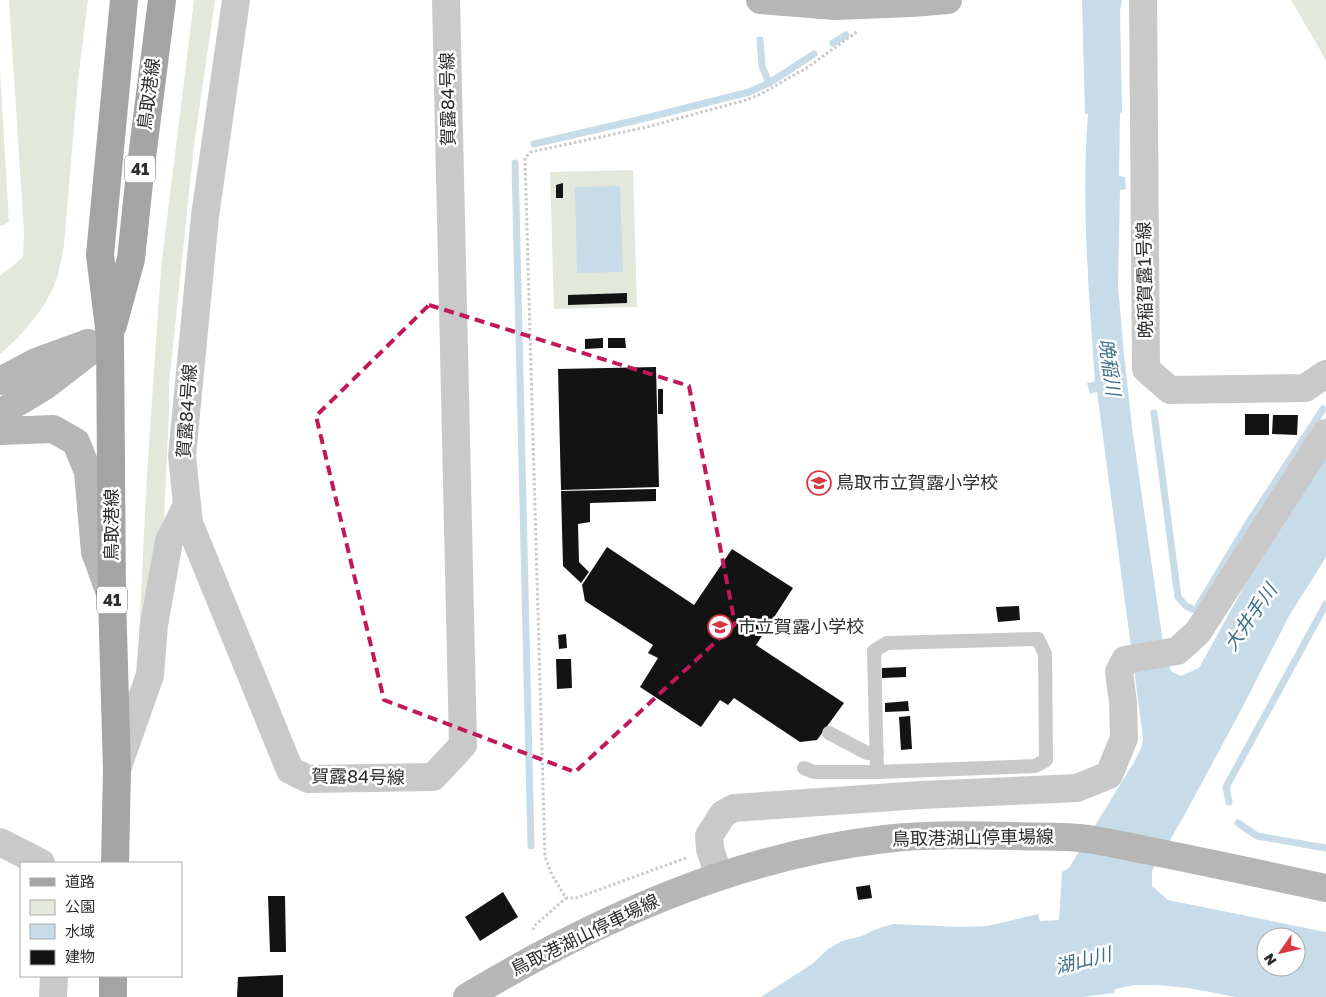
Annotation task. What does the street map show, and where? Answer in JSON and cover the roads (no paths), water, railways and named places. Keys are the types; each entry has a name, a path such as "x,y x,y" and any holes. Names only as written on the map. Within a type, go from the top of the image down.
{"main road":[{"name":"鳥取港線","path":"115,862 117,770 112,597 110,336 100,255 124,0"},
{"name":"鳥取港線","path":"110,336 131,259 162,0"},
{"path":"760,0 835,6 948,0"},
{"path":"0,381 36,362 110,336"},
{"path":"0,412 45,386 110,336"},
{"path":"0,430 52,429 76,442 88,472 95,552 112,597"},
{"name":"鳥取港湖山停車場線","path":"467,997 523,963 586,932 642,906 719,876 798,854 886,838 974,835 1079,838 1326,888"},
{"path":"112,997 113,977"}],"street":[{"name":"賀露84号線","path":"236,0 205,216 182,456 189,523 290,770 308,778 433,777 463,745 446,0"},
{"name":"晩稲賀露1号線","path":"1143,0 1146,369 1170,390 1305,388 1326,374"},
{"path":"719,876 710,850 708,836 723,814 734,808 921,783 1077,788 1109,775 1124,738 1123,702 1119,672 1125,660 1177,651 1198,632 1326,433"},
{"path":"117,770 150,675 154,625 169,541 187,505"},
{"path":"0,842 40,862"},
{"path":"53,997 54,977"}],"lane":[{"path":"804,768 814,772 877,772 921,783 1035,766 1046,760 1045,654 1038,638 887,643 874,651 877,772"},
{"path":"829,733 867,753 877,753"}],"water":[{"path":"1082,0 1122,0 1120,11 1122,112 1120,113 1119,176 1125,177 1126,189 1120,190 1118,286 1132,427 1163,643 1171,671 1181,676 1199,668 1256,565 1326,458 1326,557 1289,616 1240,712 1152,871 1152,886 1168,900 1301,927 1256,927 1256,977 1306,977 1306,928 1326,932 1326,997 1236,997 1188,988 1135,985 1115,989 1114,993 1083,997 761,997 812,964 828,949 842,941 862,936 893,924 959,927 988,926 1038,914 1040,921 1059,920 1062,872 1069,868 1142,746 1143,737 1097,392 1090,394 1087,383 1095,382 1090,316 1085,181 1088,114 1085,114"},
{"path":"620,186 623,272 577,273 575,187"}],"waterway":[{"path":"833,43 846,35"},
{"path":"760,40 762,66 769,83"},
{"path":"534,144 749,92 769,83 814,54"},
{"path":"515,163 531,846"},
{"path":"1197,608 1249,522 1323,409"},
{"path":"1154,413 1178,597 1186,606 1195,610"},
{"path":"1229,802 1226,787 1326,604"},
{"path":"1238,823 1257,836 1326,848"}],"place":[{"name":"鳥取市立賀露小学校","path":"819,483"},
{"name":"市立賀露小学校","path":"720,627"}],"water label":[{"name":"晩稲川","path":"1110,367"},
{"name":"大井手川","path":"1250,617"},
{"name":"湖山川","path":"1083,960"}]}
